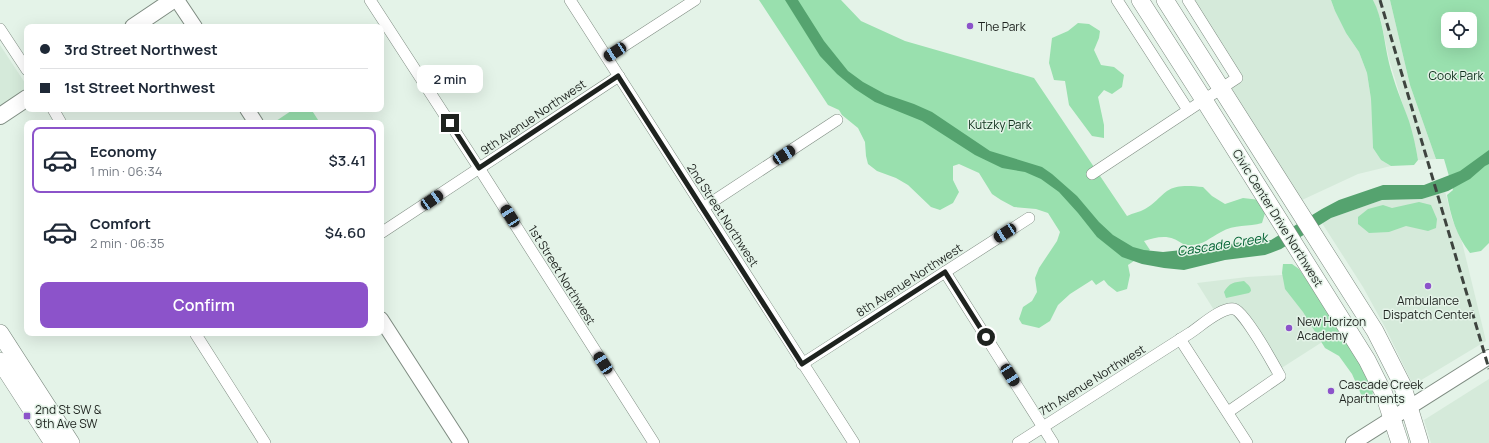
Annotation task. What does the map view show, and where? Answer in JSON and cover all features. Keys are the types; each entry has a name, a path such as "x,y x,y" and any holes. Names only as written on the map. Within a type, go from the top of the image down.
{"main road":[{"path":"137,24 173,0"},
{"name":"Civic Center Drive Northwest","path":"1140,0 1371,366 1382,390 1400,443"},
{"name":"Civic Center Drive Northwest","path":"1165,0 1382,343 1400,379 1420,443"},
{"path":"0,116 24,100"},
{"path":"0,333 71,443"},
{"path":"0,361 53,443"}],"street":[{"path":"178,0 193,24"},
{"name":"1st Street Northwest","path":"370,0 654,443"},
{"name":"2nd Street Northwest","path":"570,0 854,443"},
{"path":"607,57 695,0"},
{"path":"1117,0 1188,110"},
{"path":"1092,174 1238,78 1188,0"},
{"path":"0,29 24,65"},
{"name":"9th Avenue Northwest","path":"384,231 618,76"},
{"path":"703,208 837,120"},
{"name":"8th Avenue Northwest","path":"802,364 1029,218"},
{"path":"945,272 1053,443"},
{"name":"7th Avenue Northwest","path":"1018,443 1217,314 1226,310 1234,309 1240,312 1247,322 1280,376 1228,412"},
{"path":"384,324 461,443"},
{"path":"197,336 265,443"},
{"path":"1180,339 1247,443"},
{"path":"1353,443 1489,357"}],"shaded area":[{"path":"785,0 798,0 824,41 848,71 863,82 885,94 932,112 990,151 1042,167 1077,196 1099,222 1113,235 1133,247 1144,250 1163,252 1220,246 1241,242 1271,240 1339,200 1383,185 1424,185 1460,171 1489,150 1489,164 1470,179 1448,191 1422,199 1382,200 1331,218 1281,249 1265,255 1225,260 1184,270 1142,264 1122,257 1097,237 1059,192 1041,179 1025,172 1002,168 975,155 922,121 875,102 855,89 837,74 820,56"},
{"path":"1192,0 1331,0 1346,33 1359,52 1367,73 1371,99 1373,148 1381,160 1391,166 1358,174 1302,200 1231,87 1242,80"},
{"path":"1373,0 1390,0 1410,85 1436,159 1418,160 1416,148 1389,59 1381,21"},
{"path":"0,45 24,81 24,95 0,111"},
{"path":"1445,191 1452,219 1462,242 1486,341 1413,385 1386,329 1363,287 1322,223 1331,218 1382,200 1422,199"},
{"name":"New Horizon Academy","path":"1282,275 1292,276 1330,337 1280,369 1240,307 1219,318 1197,283 1247,277"},
{"path":"1489,379 1489,443 1431,443 1424,420"}],"green space":[{"name":"Kutzky Park","path":"759,0 841,0 861,21 905,41 1034,78 1127,216 1148,207 1164,193 1175,187 1194,186 1203,187 1212,196 1225,204 1243,198 1260,200 1266,210 1262,223 1226,229 1202,243 1193,245 1184,244 1166,237 1144,241 1150,250 1128,265 1130,275 1127,289 1117,292 1104,280 1096,285 1092,280 1070,294 1058,305 1050,321 1039,328 1022,324 1019,319 1023,307 1032,301 1037,292 1035,278 1039,268 1057,241 1060,232 1048,213 1036,209 1014,207 1001,200 992,194 979,173 959,164 953,166 953,180 959,192 953,203 940,210 931,207 908,185 896,178 877,171 868,164 865,142 858,128 842,115 839,110 828,105"},
{"path":"1331,0 1373,0 1381,23 1391,70 1413,136 1418,160 1414,165 1391,166 1381,160 1373,148 1371,99 1367,73 1359,52 1346,33"},
{"name":"Cook Park","path":"1390,0 1489,0 1489,243 1481,251 1470,253 1458,233 1450,211 1447,195 1453,190 1444,159 1436,159 1410,85"},
{"path":"1078,23 1089,24 1100,31 1094,50 1101,65 1114,67 1124,75 1122,87 1112,94 1104,90 1098,97 1104,125 1104,138 1092,136 1069,105 1065,81 1054,80 1049,63 1052,38 1068,31"},
{"path":"290,112 313,112 318,120 278,120"},
{"path":"1419,202 1431,205 1437,219 1436,228 1428,231 1406,226 1389,232 1369,233 1358,224 1358,217 1368,209 1383,205 1392,208"},
{"path":"1283,264 1292,264 1299,269 1354,349 1373,390 1372,402 1364,401 1352,374 1339,356 1325,348 1303,312 1285,289 1282,273"},
{"path":"1244,281 1249,285 1251,291 1249,293 1226,298 1224,292 1230,285"}],"railway":[{"path":"1380,0 1489,369"}],"place":[{"name":"The Park","path":"970,26"},
{"name":"Ambulance Dispatch Center","path":"1428,286"},
{"name":"New Horizon Academy","path":"1289,328"},
{"name":"Cascade Creek Apartments","path":"1331,391"},
{"name":"2nd St SW & 9th Ave SW","path":"27,416"}],"route":[{"path":"450,123 479,168 618,76 802,364 945,272 986,337"}],"water label":[{"name":"Cascade Creek","path":"1222,244"}]}
